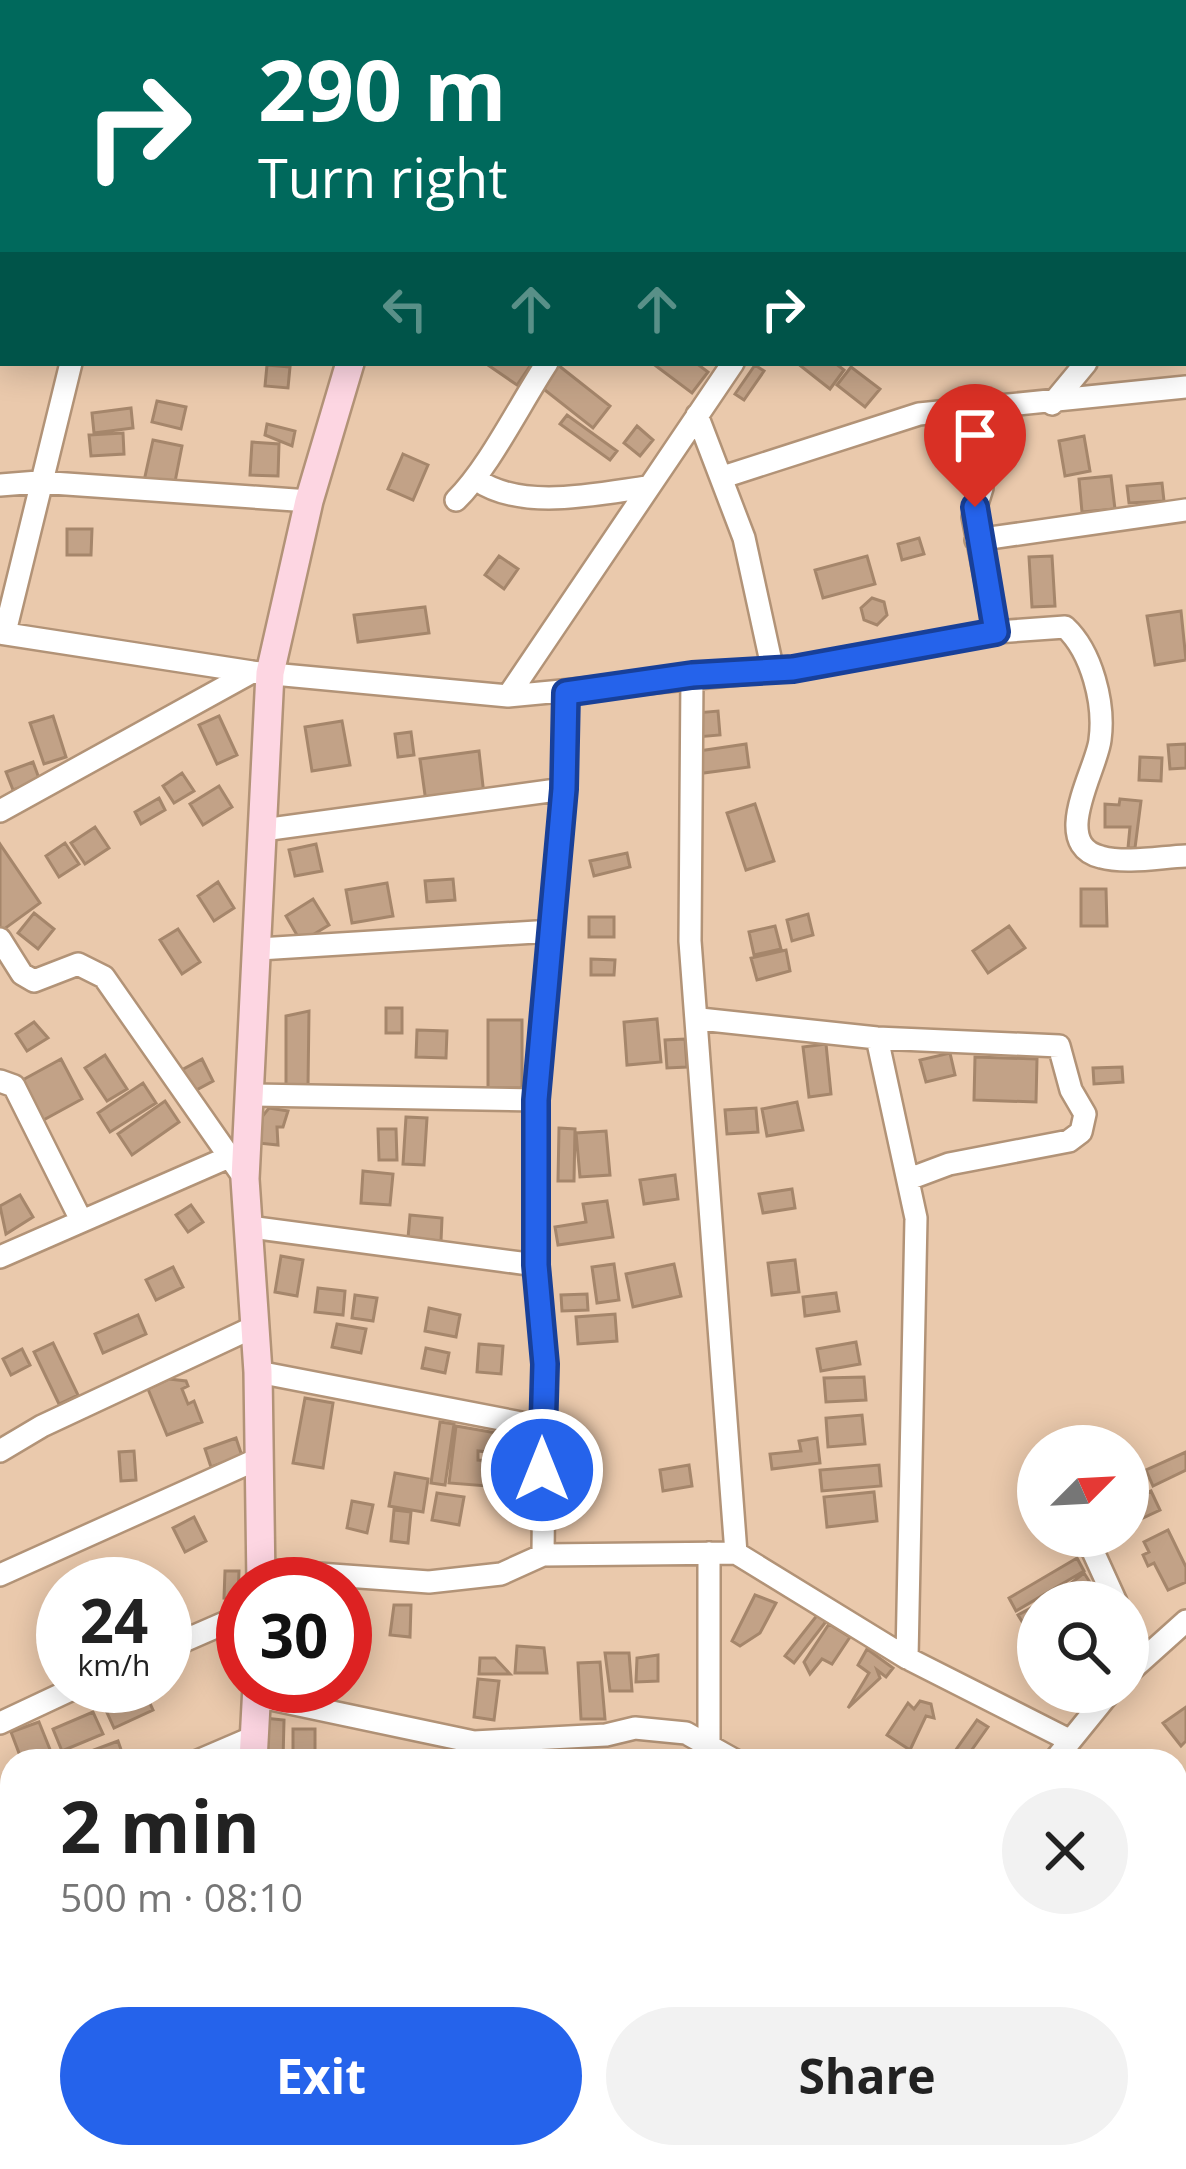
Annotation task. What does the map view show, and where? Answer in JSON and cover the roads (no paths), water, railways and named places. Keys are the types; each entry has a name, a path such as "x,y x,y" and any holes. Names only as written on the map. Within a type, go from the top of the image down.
{"street":[{"path":"70,366 2,633 261,672 508,696 773,670 996,632 1065,627 1084,653 1102,716 1100,746 1080,799 1078,835 1090,852 1103,858 1186,856"},
{"path":"262,1557 250,1227 237,1168 248,1095 259,949 261,672 349,366"},
{"path":"456,500 477,480 504,426 546,366"},
{"path":"508,696 731,366"},
{"path":"1052,404 1084,366"},
{"path":"723,477 920,414 1186,387"},
{"path":"981,408 982,488 973,518 996,632"},
{"path":"697,415 744,538 773,670"},
{"path":"477,480 502,492 564,496 647,487"},
{"path":"0,484 38,482 309,500"},
{"path":"976,540 1186,510"},
{"path":"0,811 261,672"},
{"path":"692,675 690,941 700,1018 736,1553"},
{"path":"543,1555 545,1364 536,1265 536,1100 564,789 566,693"},
{"path":"263,830 564,789"},
{"path":"259,949 552,931"},
{"path":"0,939 22,974 34,981 78,964 104,977 237,1168"},
{"path":"700,1018 877,1038 1059,1046 1071,1090 1085,1114 1081,1132 1069,1141 949,1164 909,1179"},
{"path":"877,1038 916,1218 907,1658"},
{"path":"0,1081 14,1086 81,1220"},
{"path":"248,1095 536,1100"},
{"path":"0,1257 81,1220 237,1168"},
{"path":"250,1227 536,1265"},
{"path":"0,1451 42,1426 256,1326"},
{"path":"258,1372 542,1427"},
{"path":"0,1575 260,1458"},
{"path":"709,1552 714,1749"},
{"path":"372,1580 429,1582 501,1574 543,1555 736,1553 907,1658 1069,1740"},
{"path":"1149,1654 1186,1621"},
{"path":"0,1723 36,1706"},
{"path":"254,1749 255,1713"},
{"path":"342,1713 439,1738 606,1735 635,1728 686,1733 708,1749"},
{"path":"1063,1749 1092,1713"}]}
